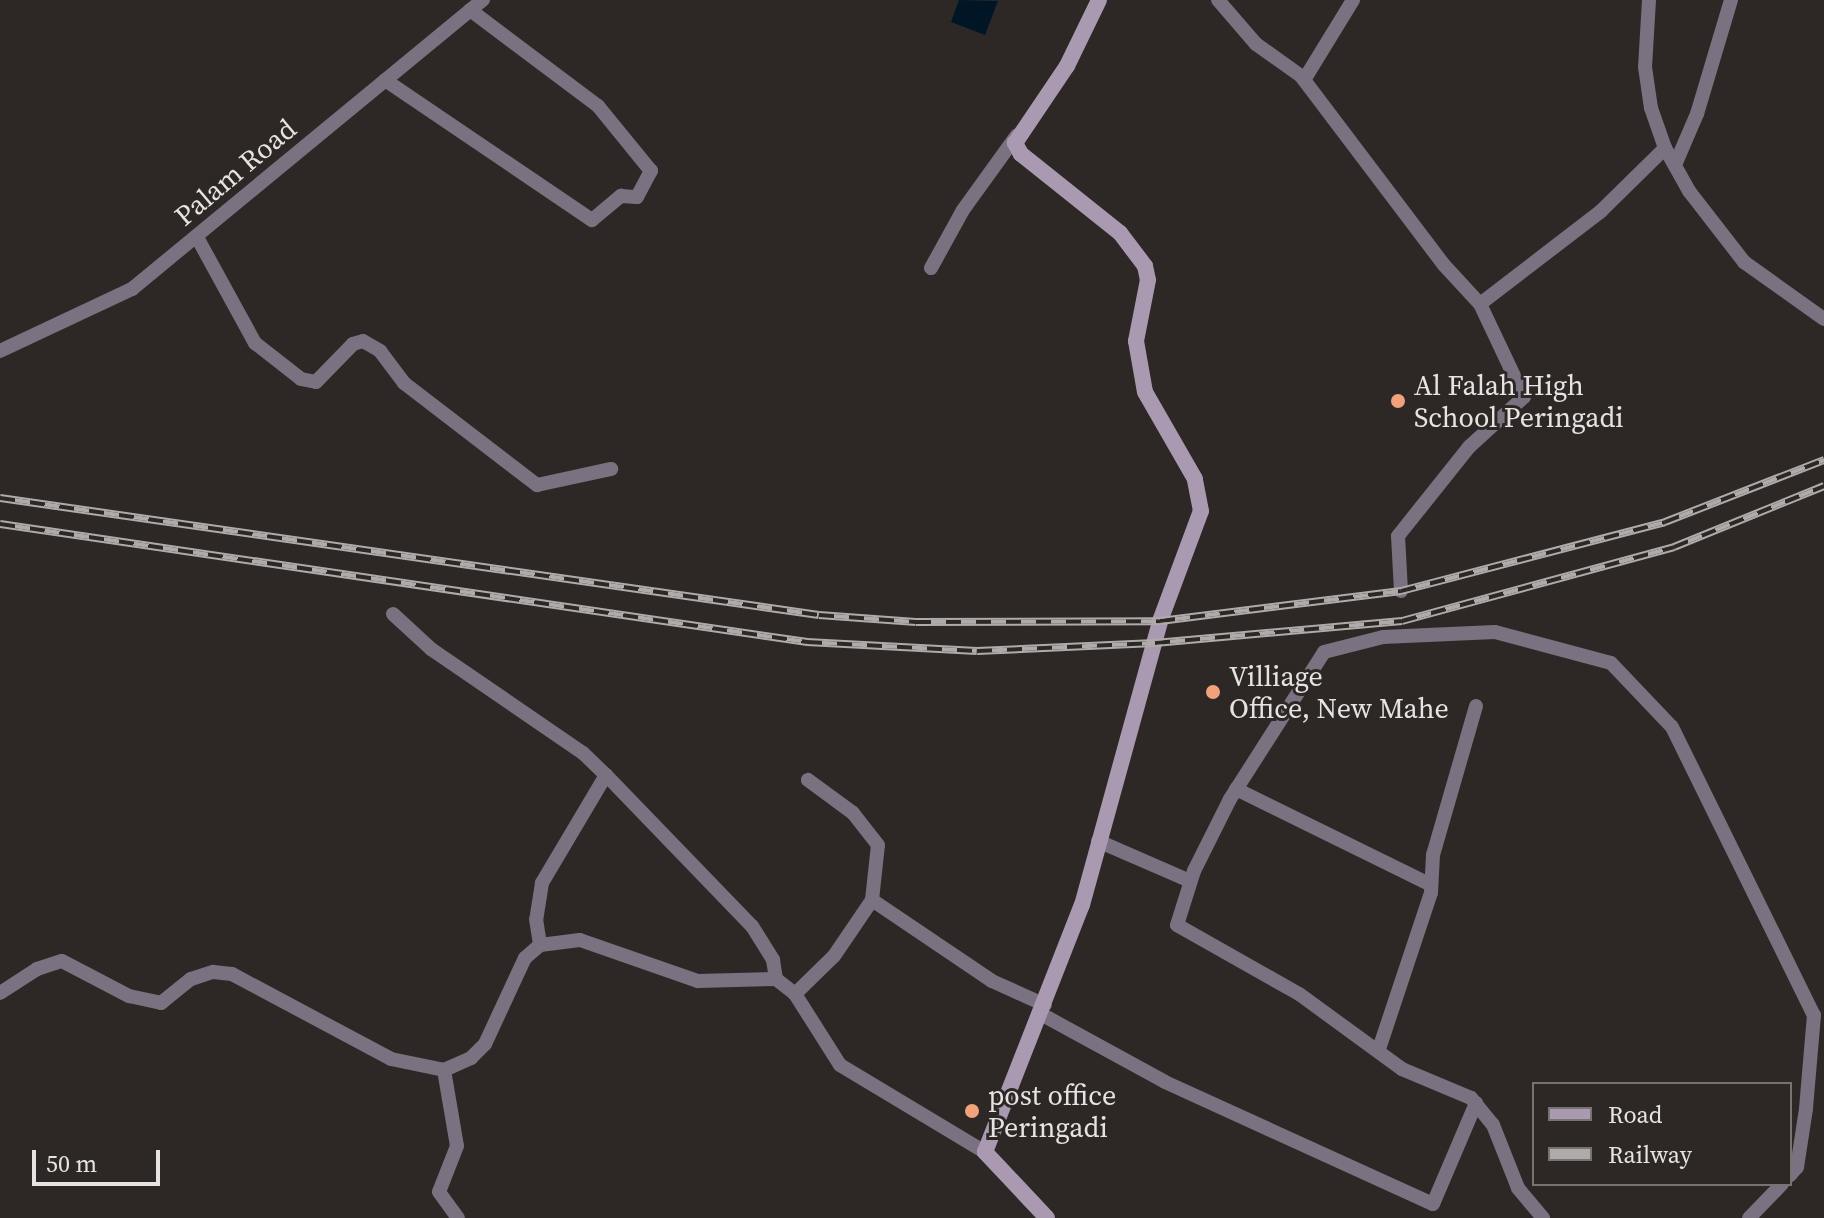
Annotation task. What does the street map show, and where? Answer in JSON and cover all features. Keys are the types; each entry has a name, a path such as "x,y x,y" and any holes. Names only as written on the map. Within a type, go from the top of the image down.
{"main road":[{"path":"1047,1218 985,1152 1082,905 1098,841 1138,715 1160,621 1197,524 1201,495 1145,392 1136,341 1148,280 1145,266 1120,233 1021,154 1017,135 1067,66 1099,0"}],"street":[{"name":"Palam Road","path":"0,351 132,289 198,239 483,0"},
{"path":"1218,0 1256,44 1304,80 1444,265 1480,304 1524,397 1469,447 1398,536 1401,591"},
{"path":"1304,80 1353,0"},
{"path":"1649,0 1645,67 1651,108 1665,148 1744,262 1824,319"},
{"path":"1675,165 1697,114 1731,0"},
{"path":"385,80 592,220 621,196 637,197 651,171 598,106 470,10"},
{"path":"931,268 963,210 1017,135"},
{"path":"1480,304 1601,211 1665,148"},
{"path":"198,239 255,343 301,379 316,382 353,344 363,341 380,351 404,383 537,485 611,469"},
{"path":"393,614 431,649 583,753 752,926 773,960 776,979"},
{"path":"1543,1218 1518,1188 1493,1125 1476,1103 1402,1069 1379,1049 1299,994 1177,925 1190,881 1236,789 1311,666 1324,652 1343,645 1383,637 1495,632 1611,663 1672,727 1814,1015 1806,1109 1797,1167 1792,1173"},
{"path":"1379,1049 1431,885 1433,855 1476,706"},
{"path":"540,945 536,919 542,883 606,775"},
{"path":"795,994 834,956 872,900 878,845 853,813 808,780"},
{"path":"1236,789 1431,885"},
{"path":"1098,841 1190,881"},
{"path":"872,900 992,981 1165,1082 1433,1204 1476,1103"},
{"path":"0,993 37,969 62,961 146,1002 161,1003 191,979 213,972 232,974 391,1059 444,1070 471,1058 485,1044 525,958 540,945 580,940 698,981 776,979 795,994 840,1065 985,1152"},
{"path":"444,1070 457,1146 439,1192 451,1216"},
{"path":"1749,1218 1780,1186"}],"water":[{"path":"959,0 998,1 985,35 951,22"}],"railway":[{"path":"0,498 819,615 916,622 1160,621 1401,591 1665,522 1824,460"},
{"path":"0,524 807,642 977,651 1155,643 1402,621 1674,547 1824,486"}],"place":[{"name":"Al Falah High School Peringadi","path":"1398,401"},
{"name":"Villiage Office, New Mahe","path":"1213,692"},
{"name":"post office Peringadi","path":"972,1111"}]}
